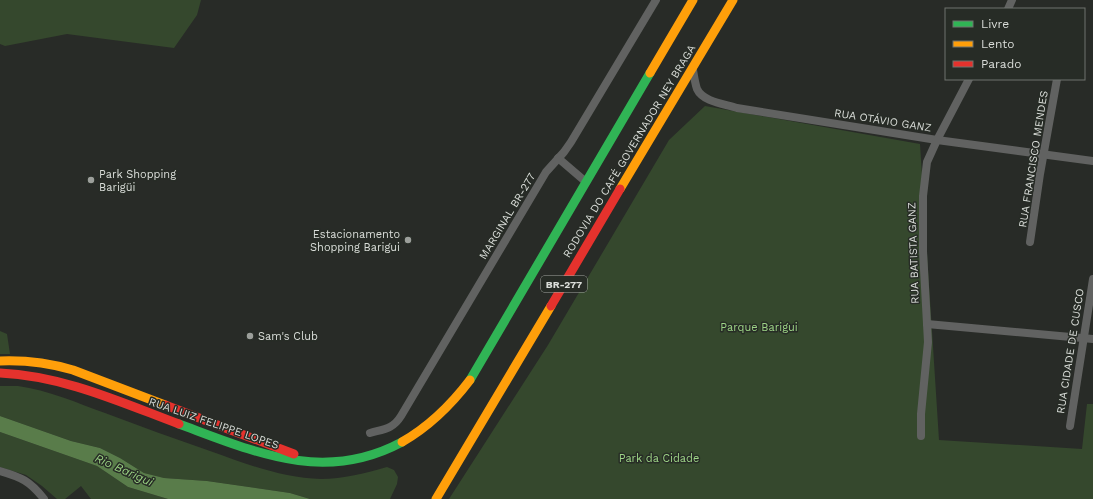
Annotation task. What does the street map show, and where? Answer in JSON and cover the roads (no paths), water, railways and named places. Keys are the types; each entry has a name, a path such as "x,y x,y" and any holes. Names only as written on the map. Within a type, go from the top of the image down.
{"main road":[{"name":"RODOVIA DO CAFÉ GOVERNADOR NEY BRAGA","path":"470,380 693,0"},
{"name":"RODOVIA DO CAFÉ GOVERNADOR NEY BRAGA","path":"436,499 733,0"},
{"path":"0,361 26,360 73,370 316,462"},
{"name":"RUA LUIZ FELIPPE LOPES","path":"0,373 32,375 73,384 250,450 282,459 316,462 341,461 362,457 387,449 406,440 440,416 454,402 470,380"}],"street":[{"name":"MARGINAL BR-277","path":"370,433 391,427 397,422 546,172 571,142 656,0"},
{"name":"RUA OTÁVIO GANZ","path":"693,68 697,90 702,95 710,100 737,108 937,140 1093,161"},
{"name":"RUA BATISTA GANZ","path":"921,436 928,342 922,251 923,196 927,162 968,80"},
{"name":"RUA FRANCISCO MENDES","path":"1030,242 1057,80"},
{"path":"558,158 586,182"},
{"name":"RUA CIDADE DE CUSCO","path":"1070,426 1093,279"},
{"path":"927,324 1093,339"},
{"path":"0,471 22,478 44,499"}],"water":[{"name":"Rio Barigui","path":"0,416 71,441 100,448 144,473 164,478 207,481 290,493 310,499 168,499 128,487 97,466 0,432"}],"place":[{"name":"Park Shopping Barigüi","path":"91,180"},
{"name":"Estacionamento Shopping Barigui","path":"408,240"},
{"name":"Sam's Club","path":"250,336"}],"park label":[{"name":"Parque Barigui","path":"759,327"},
{"name":"Park da Cidade","path":"659,458"}]}
